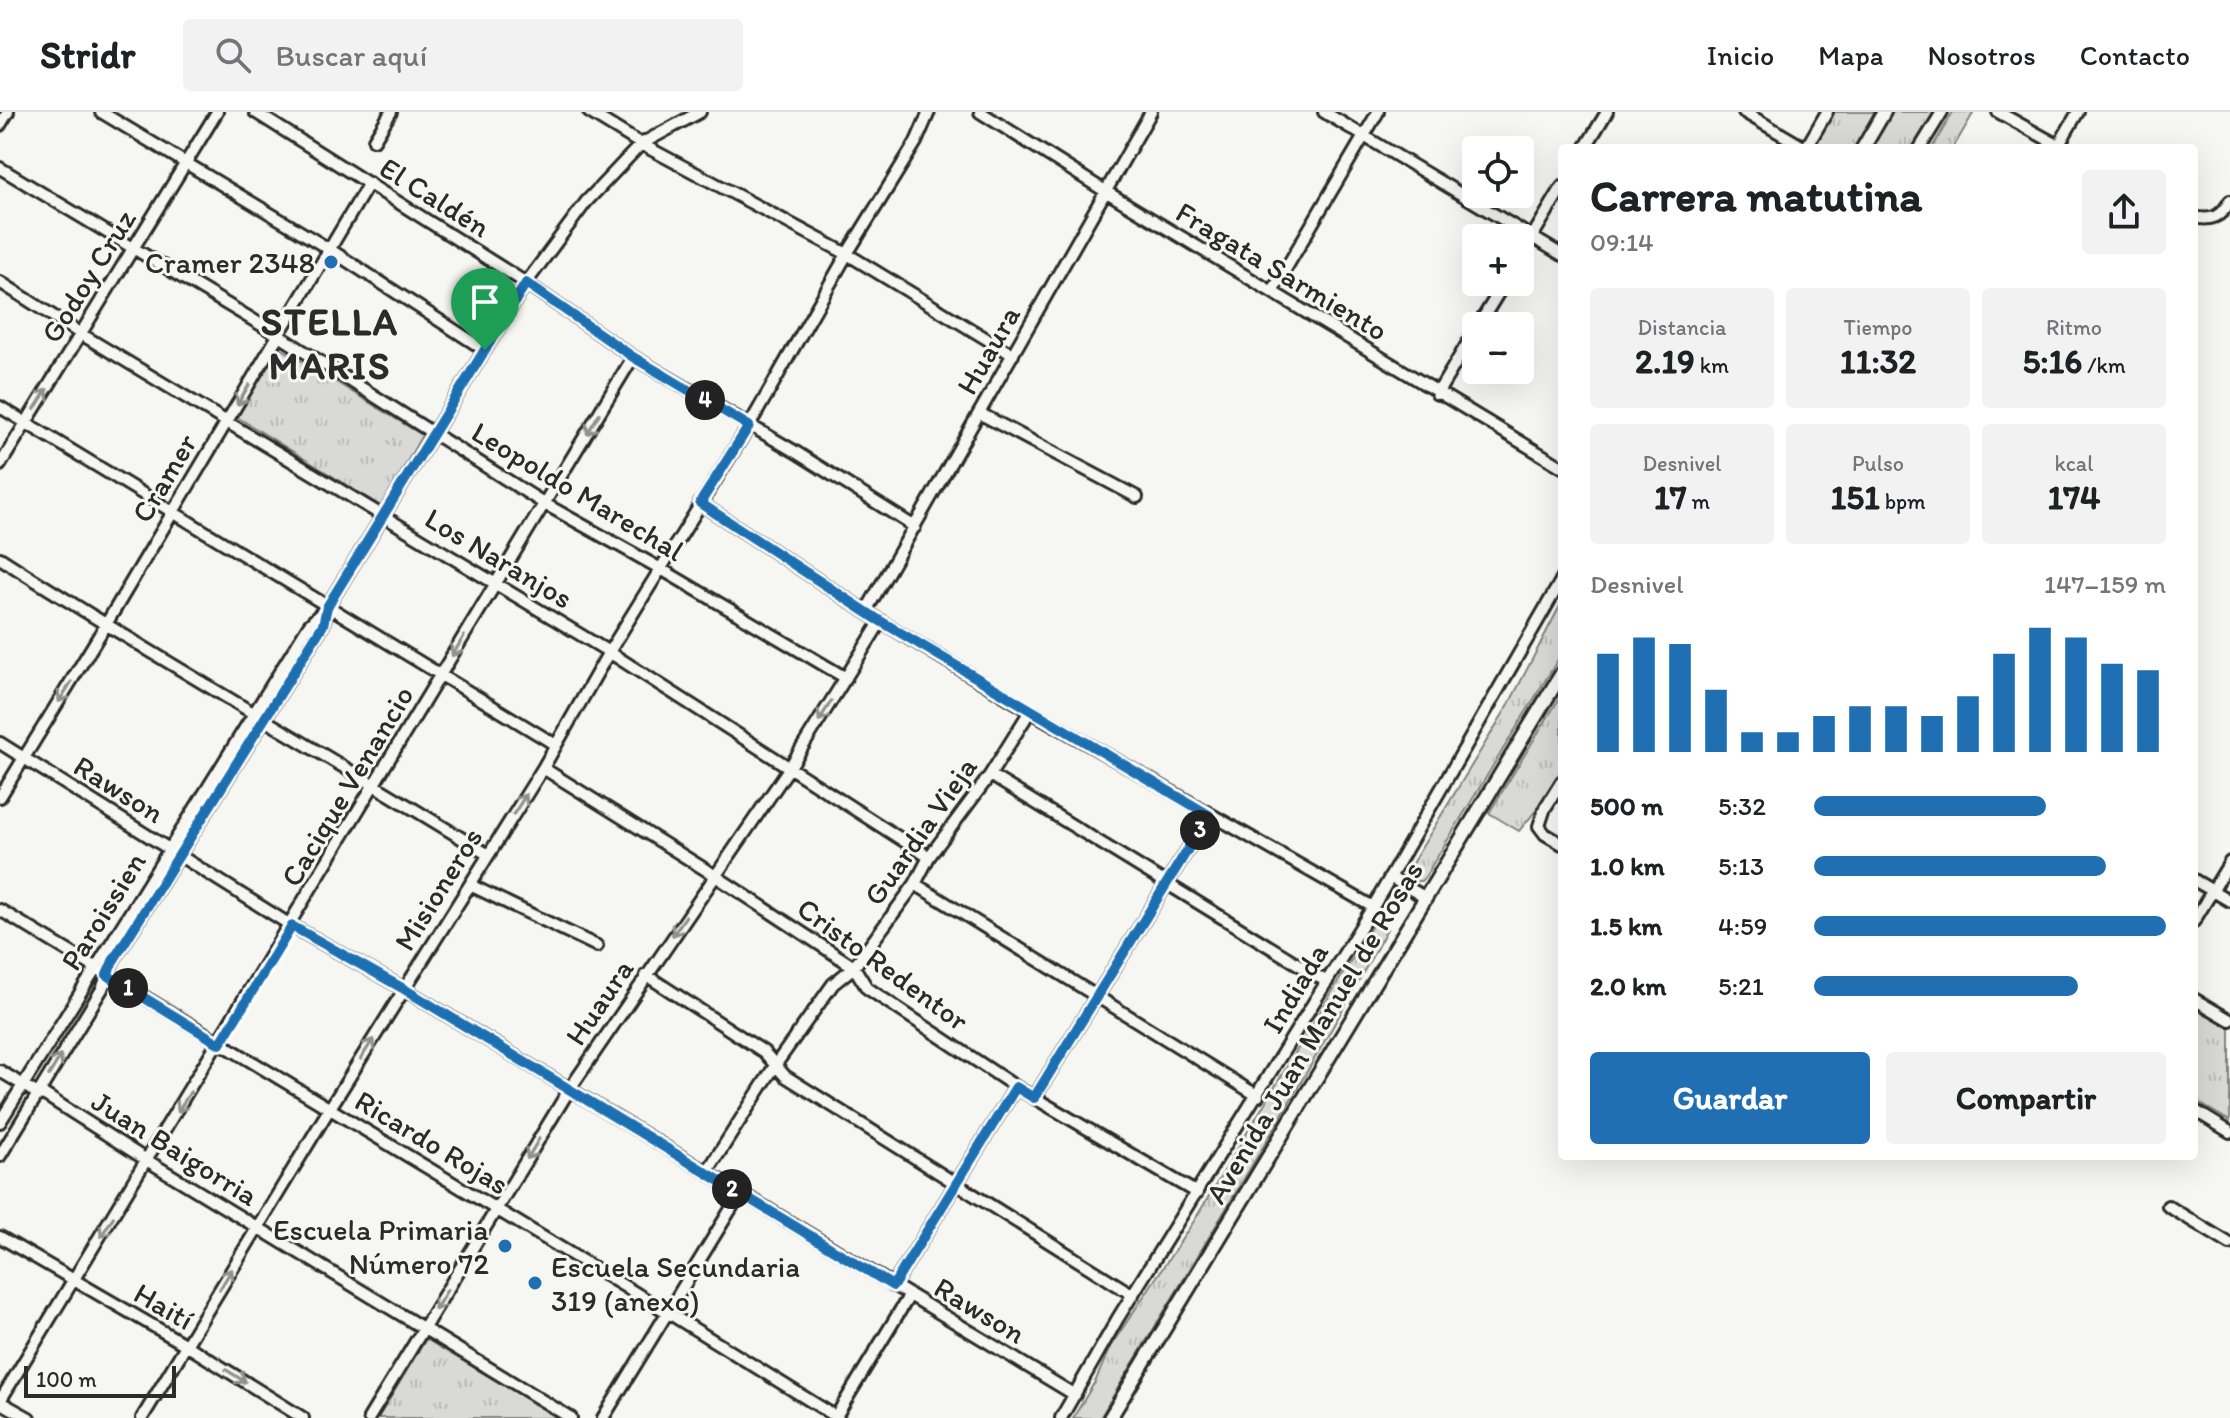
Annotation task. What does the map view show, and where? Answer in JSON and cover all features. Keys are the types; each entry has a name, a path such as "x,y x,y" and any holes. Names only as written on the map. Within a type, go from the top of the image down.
{"main road":[{"path":"1865,144 1884,112"},
{"name":"Avenida Juan Manuel de Rosas","path":"1110,1418 1558,680"}],"street":[{"path":"0,125 8,112"},
{"path":"101,112 329,249 485,350"},
{"name":"Godoy Cruz","path":"0,465 217,112"},
{"name":"El Caldén","path":"255,112 526,283 633,357 794,451 915,527"},
{"path":"374,140 391,112"},
{"path":"589,112 641,144 847,254 1013,355"},
{"name":"Paroissien","path":"0,1122 259,717 323,625 327,607 526,283 586,202 641,144 700,112"},
{"name":"Misioneros","path":"142,1418 330,1108 543,768 609,652 749,426 847,254 916,142 929,112"},
{"name":"Fragata Sarmiento","path":"980,112 1437,394 1558,465"},
{"name":"Huaura","path":"866,611 1151,112"},
{"path":"1324,112 1510,224"},
{"path":"1272,292 1378,112"},
{"path":"1587,144 1607,112"},
{"path":"1744,112 1799,144"},
{"path":"1808,144 1827,112"},
{"path":"1922,144 1942,112"},
{"path":"1998,112 2054,144"},
{"path":"2061,144 2078,112"},
{"name":"Leopoldo Marechal","path":"0,168 278,335 545,504 846,678"},
{"name":"Cramer","path":"0,797 369,183"},
{"path":"1534,234 1558,194"},
{"path":"2198,218 2216,218 2230,201"},
{"path":"1534,238 1558,253"},
{"name":"Los Naranjos","path":"0,282 609,652 929,857"},
{"path":"1437,394 1462,353"},
{"name":"Cacique Venancio","path":"0,1401 292,926 633,357"},
{"path":"0,407 556,745"},
{"path":"979,413 1137,497"},
{"path":"700,503 881,621 1030,711 1373,907"},
{"path":"0,558 105,626 375,784 487,854"},
{"name":"Indiada","path":"1061,1418 1133,1295 1373,907 1558,586"},
{"name":"Huaura","path":"369,1418 569,1090 790,767 881,621"},
{"name":"Guardia Vieja","path":"707,1172 776,1064 833,984 854,967 915,884 929,857 990,775 1030,711"},
{"name":"Rawson","path":"0,743 292,926 404,989 1075,1395"},
{"name":"Cristo Redentor","path":"543,768 854,967 867,988 1016,1087 1197,1193"},
{"path":"990,775 1327,982"},
{"path":"1558,787 1545,808 1539,826 1558,842"},
{"path":"1034,1098 1209,815"},
{"name":"Paroissien","path":"0,1156 102,989 113,961 174,852"},
{"path":"2198,914 2230,862"},
{"path":"1390,877 1426,898"},
{"path":"2198,882 2230,901"},
{"path":"915,884 1258,1096"},
{"path":"470,885 597,946"},
{"name":"Ricardo Rojas","path":"0,910 667,1312 836,1418"},
{"path":"646,975 764,1052 785,1076 1133,1295"},
{"path":"2198,1001 2230,1020"},
{"name":"Juan Baigorria","path":"0,1071 38,1094 45,1095 257,1228 571,1418"},
{"path":"893,1286 1016,1087"},
{"path":"2198,1112 2230,1132"},
{"path":"603,1418 740,1194"},
{"path":"2168,1206 2230,1244"},
{"name":"Haití","path":"0,1237 186,1345 303,1418"},
{"path":"836,1418 909,1296"},
{"path":"0,1401 29,1418"}],"green space":[{"path":"1832,112 1875,112 1856,144 1813,144"},
{"path":"1893,112 1936,112 1917,144 1874,144"},
{"path":"1953,112 1974,112 1955,144 1934,144"},
{"path":"279,347 422,435 382,507 237,417"},
{"path":"1558,610 1558,660 1425,877 1421,881 1412,881 1408,870 1509,704"},
{"path":"1558,701 1558,776 1539,807 1519,831 1489,813"},
{"path":"1374,922 1383,922 1387,929 1353,991 1100,1418 1073,1418 1096,1380 1110,1347 1194,1221"},
{"path":"2198,1009 2230,1028 2230,1121 2198,1102"},
{"path":"426,1339 559,1418 378,1418"}],"place":[{"name":"Cramer 2348","path":"331,262"},
{"name":"Escuela Primaria Número 72","path":"505,1246"},
{"name":"Escuela Secundaria 319 (anexo)","path":"535,1283"}],"district":[{"name":"STELLA MARIS","path":"330,344"}],"route":[{"path":"526,283 633,357 749,426 700,503 877,619 1209,815 1034,1098 1016,1087 893,1286 404,989 292,926 220,1044 107,975 323,625 327,607 485,350 526,283"}]}
